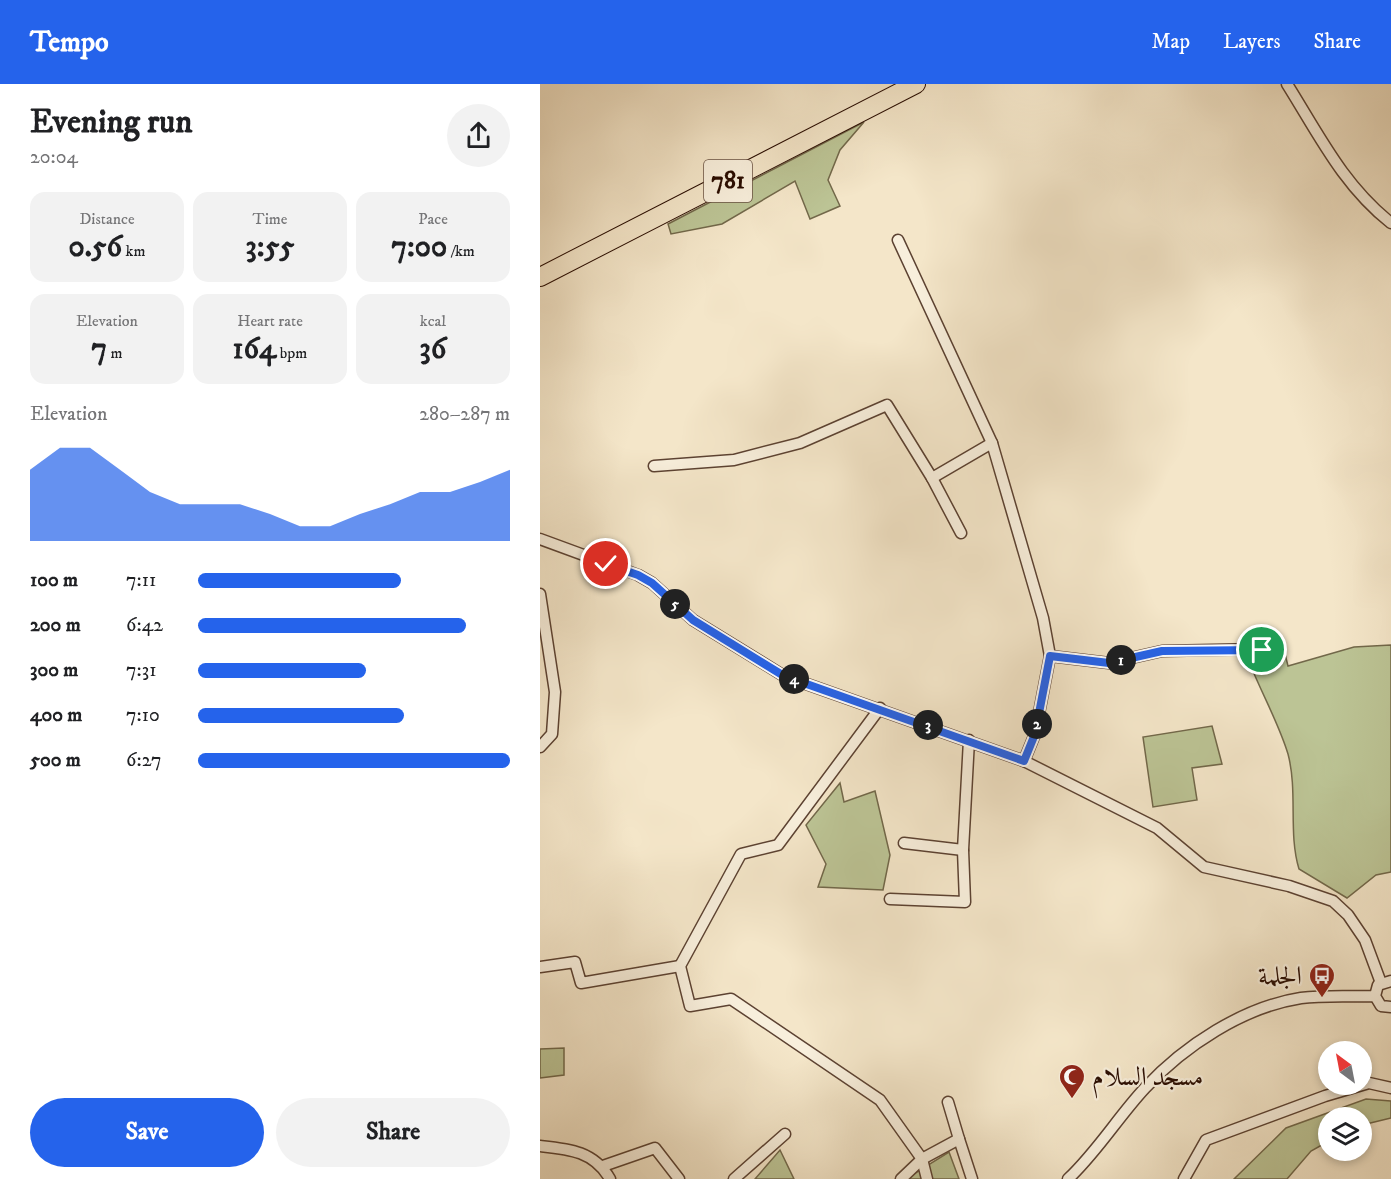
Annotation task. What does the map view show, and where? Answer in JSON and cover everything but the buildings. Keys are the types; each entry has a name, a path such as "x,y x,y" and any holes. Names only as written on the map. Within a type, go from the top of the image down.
{"main road":[{"name":"781","path":"540,266 893,84"},
{"name":"781","path":"540,277 916,84"}],"street":[{"path":"1287,84 1344,177 1370,206 1391,223"},
{"path":"898,240 992,443 1043,618 1050,656 1035,734 1024,761"},
{"path":"654,466 734,460 800,443 887,405 932,478 960,533"},
{"path":"932,478 992,443"},
{"path":"540,539 638,575 652,583 693,620 784,676 880,708 1024,761 1157,828 1204,867 1289,886 1333,902 1348,915 1365,940 1386,982 1376,988 1375,996 1381,1006 1391,1007"},
{"path":"540,594 555,692 552,734 540,747"},
{"path":"1050,656 1109,663 1162,651 1262,650"},
{"path":"880,708 778,845 741,854 680,966 690,1006 731,999 819,1056 880,1100 922,1159 927,1179"},
{"path":"890,899 965,902 963,850 969,740"},
{"path":"904,843 963,850"},
{"path":"540,967 575,962 580,983 680,966"},
{"path":"1068,1179 1144,1088 1173,1061 1214,1033 1266,1008 1301,998 1375,996"},
{"path":"1184,1179 1206,1140 1325,1096 1369,1083 1391,1088"},
{"path":"948,1102 972,1179"},
{"path":"734,1179 785,1134"},
{"path":"901,1179 922,1159 959,1139"},
{"path":"540,1146 577,1150 603,1166 610,1179"},
{"path":"603,1166 655,1148 679,1179"}],"green space":[{"path":"864,122 840,150 828,180 840,206 810,219 795,181 722,224 671,234 668,224"},
{"path":"1391,645 1391,872 1376,875 1347,898 1299,869 1294,841 1291,768 1288,754 1250,664 1285,654 1288,666 1354,647"},
{"path":"1212,726 1222,764 1192,768 1197,800 1153,807 1143,737"},
{"path":"840,783 844,802 875,791 890,855 883,890 818,887 826,864 806,825"},
{"path":"564,1048 564,1075 540,1078 540,1049"},
{"path":"1366,1099 1391,1101 1391,1118 1372,1123 1372,1107 1344,1107"},
{"path":"1318,1116 1318,1147 1311,1151 1287,1179 1234,1179 1286,1128"},
{"path":"780,1150 794,1179 755,1179"},
{"path":"949,1152 959,1179 909,1179 912,1175"}],"place":[{"name":"الجلمة","path":"1322,999"},
{"name":"مسجد السلام","path":"1072,1100"}],"route":[{"path":"606,564 638,575 652,583 693,620 784,676 916,720 1024,761 1035,734 1050,656 1109,663 1162,651 1262,650"}]}
